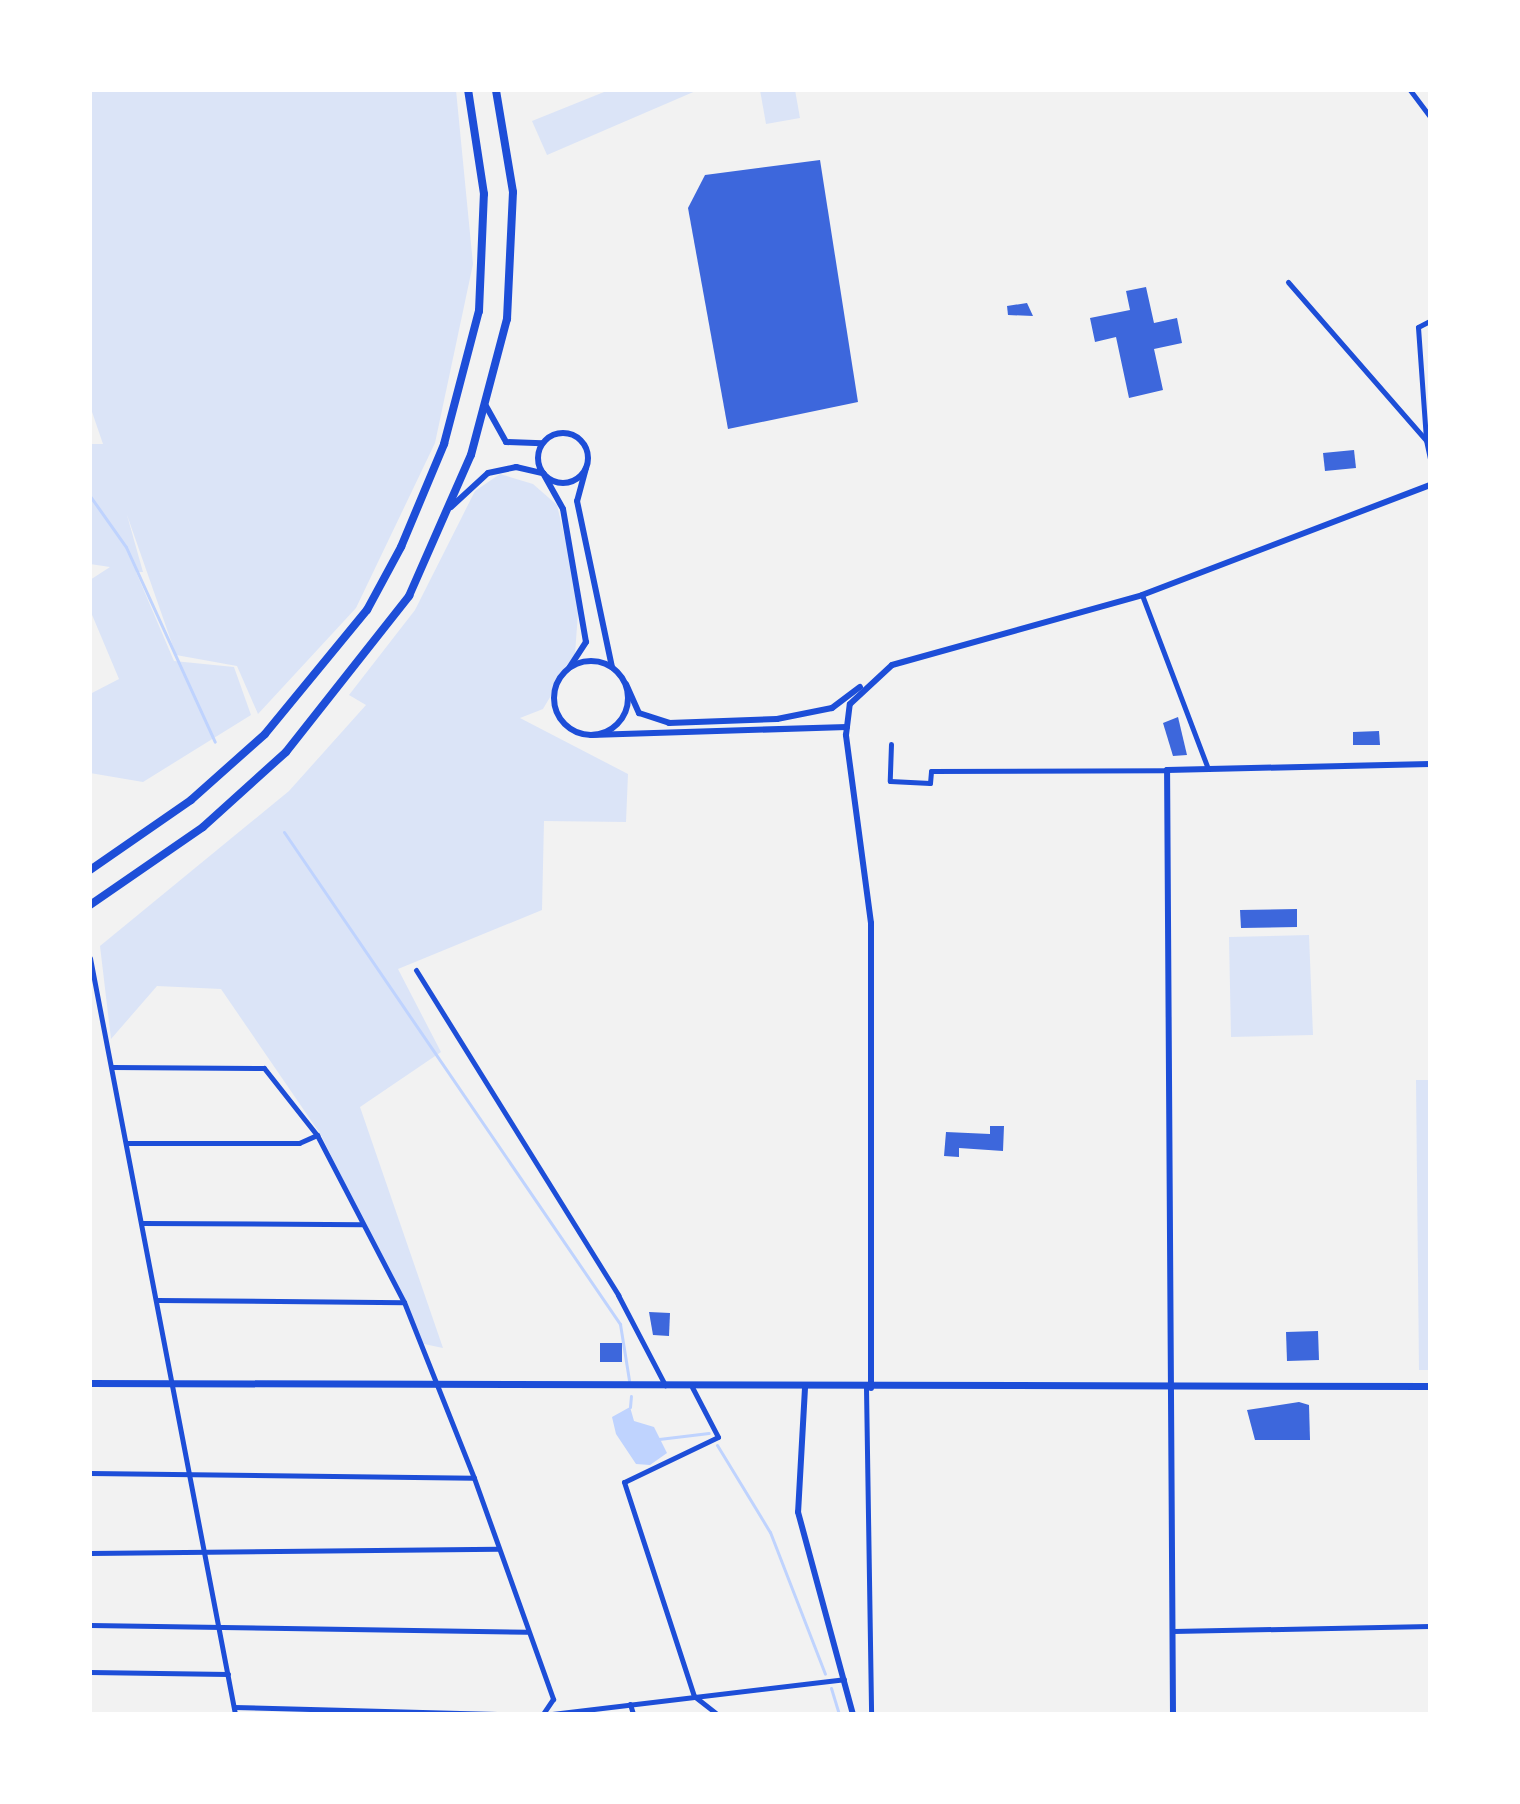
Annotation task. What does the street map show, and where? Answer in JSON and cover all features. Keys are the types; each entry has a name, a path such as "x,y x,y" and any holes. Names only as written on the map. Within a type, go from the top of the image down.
{"main road":[{"path":"90,870 191,800 274,724 367,610 413,522 459,397 482,287 484,194 468,90"},
{"path":"90,905 203,827 320,716 409,596 451,507 486,406 507,319 515,238 496,90"},
{"path":"90,1383 805,1388 1430,1386"}],"street":[{"path":"1410,90 1430,117"},
{"path":"1288,282 1426,440"},
{"path":"1430,321 1418,327 1430,459"},
{"path":"486,406 506,442 543,443 572,434 585,445 586,468 577,501 604,651 626,684 639,713 680,723 832,708 892,665 1142,595 1430,485"},
{"path":"543,443 543,473 563,509 586,642 558,680 554,705 567,727 591,735 847,727"},
{"path":"451,507 488,473 516,467 543,473 565,483 586,468"},
{"path":"1142,595 1208,770"},
{"path":"570,667 587,661 614,669"},
{"path":"866,683 850,704 847,727 871,923 868,1388 871,1714"},
{"path":"591,735 622,718 626,684"},
{"path":"891,744 890,781 930,783 931,771 1208,770 1430,764"},
{"path":"1167,770 1173,1714"},
{"path":"90,958 234,1711 497,1714"},
{"path":"416,970 618,1295 665,1386"},
{"path":"112,1067 264,1068 317,1135 404,1302 474,1478 553,1699 543,1714"},
{"path":"126,1143 299,1143 317,1135"},
{"path":"142,1223 363,1224"},
{"path":"157,1300 404,1302"},
{"path":"692,1387 718,1437 624,1482 694,1696 717,1714"},
{"path":"805,1388 798,1512 853,1714"},
{"path":"90,1473 474,1478"},
{"path":"90,1553 204,1556 498,1549"},
{"path":"90,1625 527,1632"},
{"path":"1173,1631 1430,1626"},
{"path":"90,1672 228,1674"},
{"path":"552,1714 844,1679"},
{"path":"630,1704 633,1714"}],"shaded area":[{"path":"90,90 456,90 473,264 435,443 356,608 258,714 237,666 176,655 127,515 143,572 136,572 174,661 234,667 251,715 143,782 90,773 90,694 119,679 90,610 90,580 110,567 90,564 90,444 103,444 90,406"},
{"path":"609,90 698,90 547,155 532,121"},
{"path":"760,90 795,90 800,118 766,124"},
{"path":"500,474 533,484 557,505 579,598 575,655 543,709 520,718 628,774 626,822 544,821 542,910 398,969 441,1052 360,1107 443,1348 424,1344 321,1135 221,989 157,986 111,1039 100,946 289,791 366,705 349,695 415,610 475,491"},
{"path":"1309,935 1313,1035 1231,1037 1229,937"},
{"path":"1416,1080 1430,1080 1430,1370 1419,1370"}],"water":[{"path":"630,1407 634,1421 654,1427 667,1453 650,1465 636,1464 616,1434 612,1417"}],"building":[{"path":"820,160 858,402 728,429 688,208 705,175"},
{"path":"1146,287 1154,323 1177,318 1182,343 1154,349 1163,390 1129,398 1116,337 1095,342 1090,318 1130,310 1126,291"},
{"path":"1027,303 1033,316 1008,315 1007,306"},
{"path":"1354,450 1356,468 1325,471 1323,453"},
{"path":"1178,717 1187,755 1173,756 1163,723"},
{"path":"1379,731 1380,745 1353,745 1353,732"},
{"path":"1297,909 1297,927 1241,928 1240,910"},
{"path":"990,1126 1004,1126 1003,1151 959,1148 959,1157 944,1156 946,1132 990,1134"},
{"path":"649,1312 670,1313 669,1336 653,1335"},
{"path":"1318,1331 1319,1360 1287,1361 1286,1332"},
{"path":"600,1343 622,1343 622,1362 600,1362"},
{"path":"1299,1402 1309,1405 1310,1440 1255,1440 1247,1410"}],"waterway":[{"path":"90,496 126,547 215,742"},
{"path":"284,832 620,1324 629,1380"},
{"path":"630,1407 631,1396"},
{"path":"659,1439 709,1433"},
{"path":"717,1445 770,1532 825,1674"},
{"path":"831,1688 839,1714"}]}
